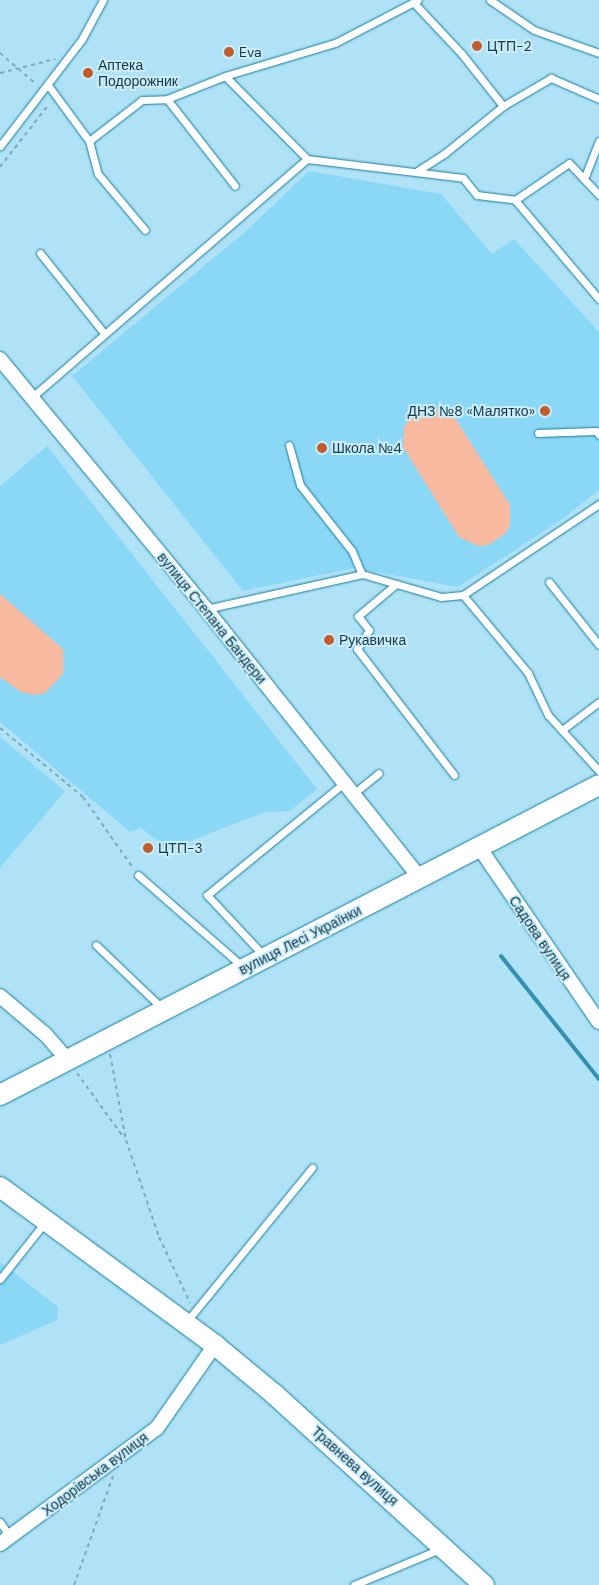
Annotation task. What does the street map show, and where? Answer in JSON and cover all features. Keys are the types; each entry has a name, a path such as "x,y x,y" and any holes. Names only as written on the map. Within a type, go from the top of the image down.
{"street":[{"name":"вулиця Степана Бандери","path":"0,360 30,399 206,609 421,879"},
{"name":"вулиця Лесі Українки","path":"0,1095 244,968 481,850 599,784"},
{"name":"Садова вулиця","path":"481,850 599,1022"},
{"path":"0,996 46,1035 67,1059"},
{"path":"0,1187 46,1221 190,1317 218,1348"},
{"name":"Ходорівська вулиця","path":"5,1541 120,1458 157,1428 218,1348"},
{"name":"Травнева вулиця","path":"218,1348 445,1547 484,1585"}],"lane":[{"path":"0,146 70,55 103,0"},
{"path":"490,0 534,30 599,53"},
{"path":"89,142 142,100 167,99 224,76 335,43 416,1 503,106"},
{"path":"224,76 307,159 463,178 477,195 515,200 569,163 599,195"},
{"path":"416,172 444,154 503,106 552,78 599,99"},
{"path":"46,88 56,96 89,142 98,174 145,230"},
{"path":"167,99 235,186"},
{"path":"584,179 599,141"},
{"path":"30,399 103,332 307,159"},
{"path":"515,200 599,299"},
{"path":"40,253 103,332"},
{"path":"538,433 596,431 599,436"},
{"path":"288,445 300,485 352,550 362,574"},
{"path":"206,609 362,574 441,597 463,595 599,504"},
{"path":"549,582 599,645"},
{"path":"396,584 358,616 369,630 357,649 454,774"},
{"path":"463,595 528,673 548,715 599,771"},
{"path":"562,730 599,702"},
{"path":"266,957 206,895 349,789 379,773"},
{"path":"138,875 244,968"},
{"path":"96,945 164,1010"},
{"path":"190,1317 312,1168"},
{"path":"0,1279 46,1221"},
{"path":"0,1522 5,1541"},
{"path":"354,1585 445,1547"}],"path":[{"path":"0,53 46,88"},
{"path":"0,73 70,55"},
{"path":"0,167 56,96"},
{"path":"0,728 83,798 138,875"},
{"path":"108,1039 126,1140 158,1237 190,1317"},
{"path":"67,1059 126,1140"},
{"path":"74,1585 120,1458"}],"shaded area":[{"name":"Школа №4","path":"309,171 441,194 492,254 514,239 599,332 599,490 561,520 458,587 354,568 243,591 72,376 246,231"},
{"path":"435,408 453,415 510,505 510,525 505,534 488,545 478,546 459,537 403,447 404,428 409,419 425,409"},
{"path":"47,446 317,789 290,811 265,812 169,849 141,828 130,832 0,722 0,486"},
{"path":"0,594 63,649 63,674 45,693 35,695 21,692 0,677"},
{"path":"0,737 65,791 0,868"},
{"path":"0,1262 58,1307 57,1320 0,1345"}],"waterway":[{"path":"501,956 599,1079"}],"place":[{"name":"ЦТП-2","path":"477,46"},
{"name":"Eva","path":"229,52"},
{"name":"Аптека Подорожник","path":"88,73"},
{"name":"ДНЗ №8 «Малятко»","path":"545,411"},
{"name":"Школа №4","path":"322,448"},
{"name":"Рукавичка","path":"329,640"},
{"name":"ЦТП-3","path":"148,848"}]}
